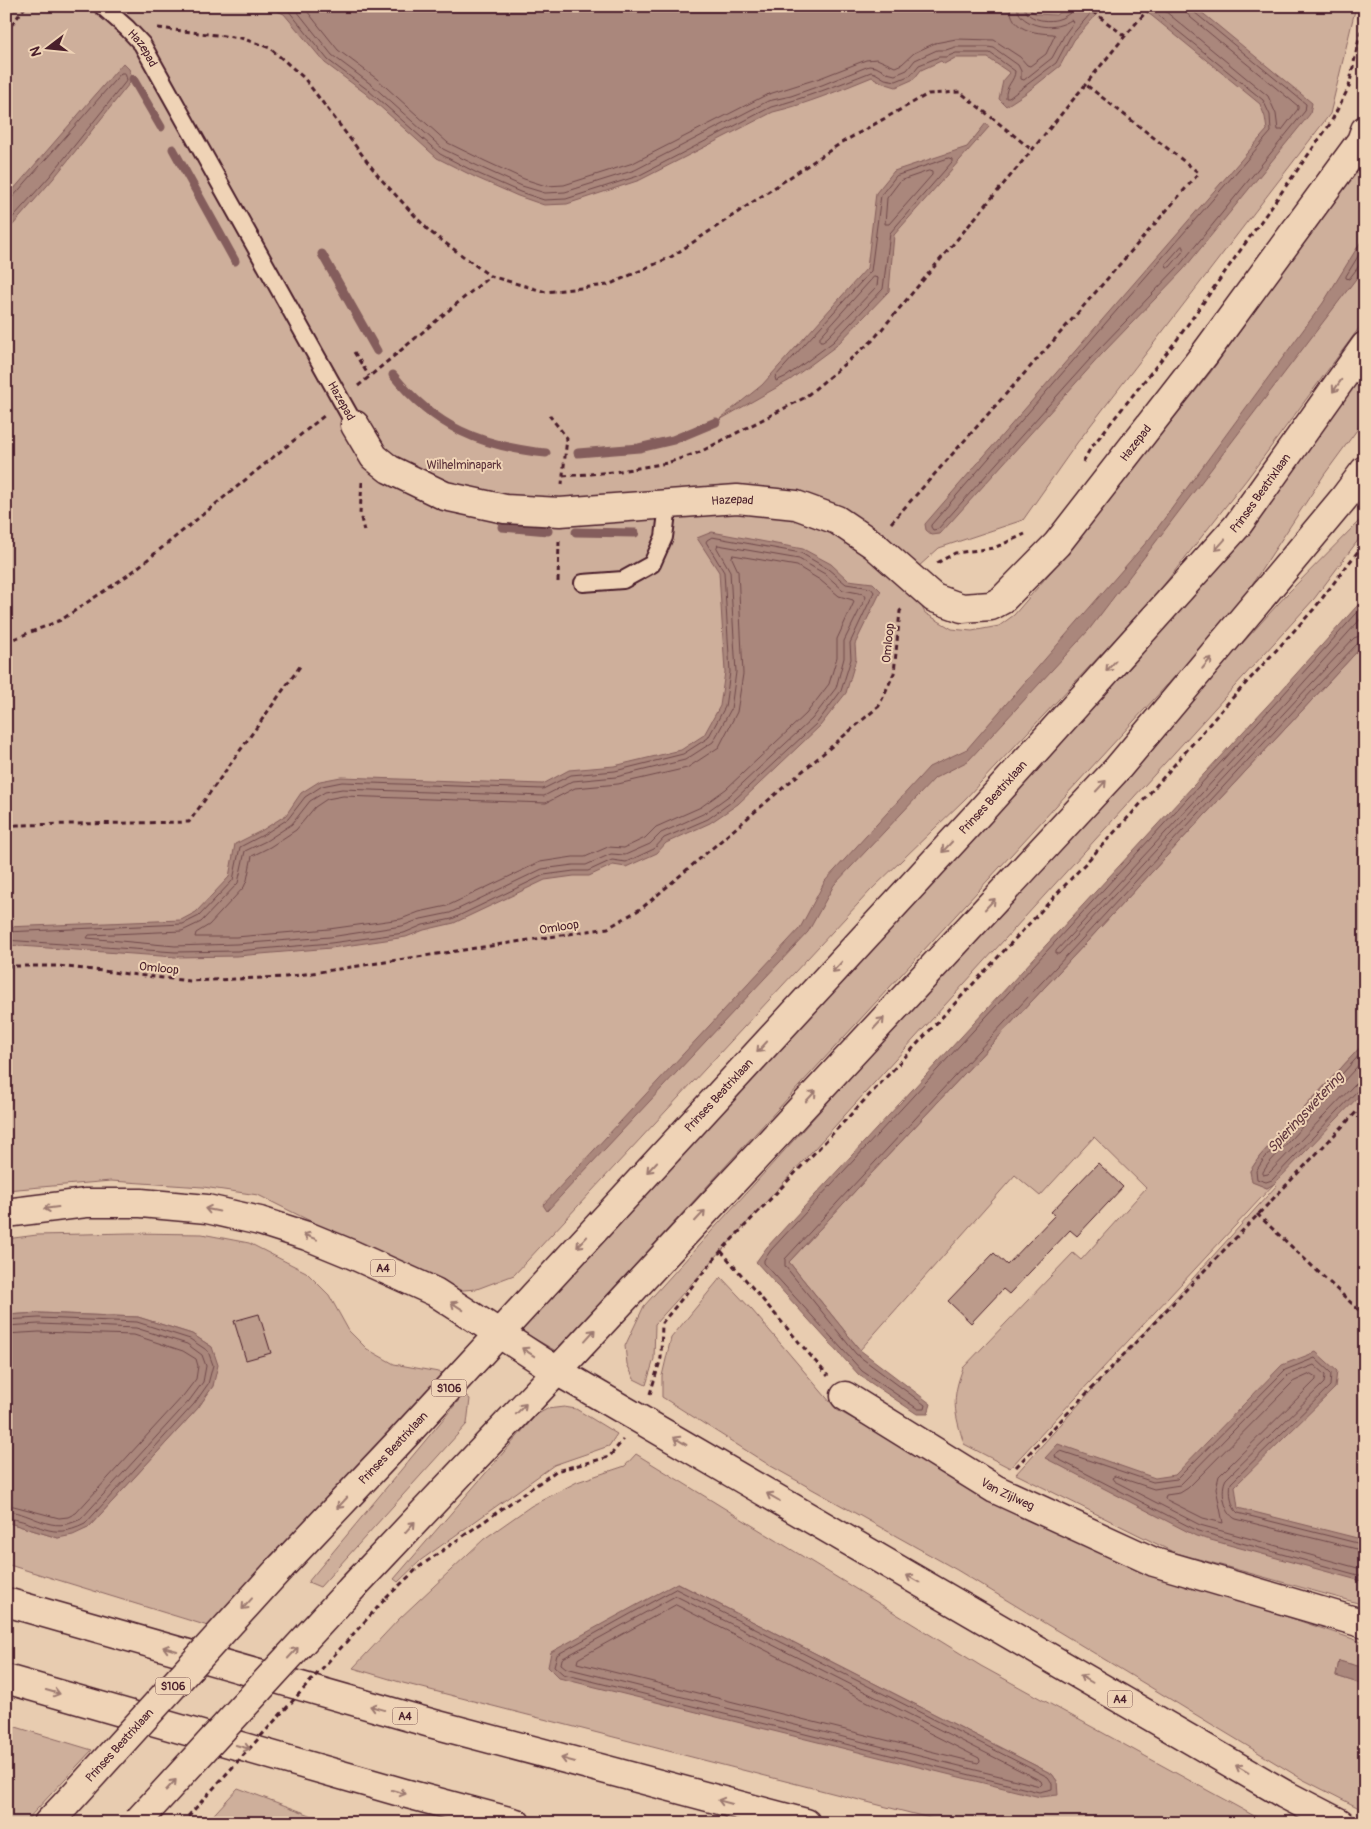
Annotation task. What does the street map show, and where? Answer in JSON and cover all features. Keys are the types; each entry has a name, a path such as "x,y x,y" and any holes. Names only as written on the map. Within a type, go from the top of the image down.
{"main road":[{"name":"Hazepad","path":"356,425 374,457 389,470 445,496 505,509 560,512 737,499 796,504 837,520 874,545 934,598 962,608 991,606 1002,600 1057,544 1199,362 1361,141 1365,130"},
{"name":"Prinses Beatrixlaan","path":"48,1823 280,1568 399,1442 980,812 1237,526 1365,346"},
{"path":"138,1822 352,1588 557,1371 1118,768 1301,551 1365,470"},
{"name":"A4","path":"6,1213 86,1203 141,1203 208,1209 260,1221 307,1236 435,1292 557,1371 1284,1794 1340,1823"},
{"name":"Van Zijlweg","path":"845,1396 995,1489 1154,1562 1365,1624"},
{"name":"A4","path":"6,1602 434,1724 806,1823"},
{"path":"6,1679 404,1793 516,1823"}],"lane":[{"name":"Hazepad","path":"102,6 142,44 356,425"},
{"path":"583,583 623,580 652,564 664,537 668,505"}],"path":[{"path":"6,32 26,6"},
{"path":"1085,6 1125,36"},
{"path":"563,476 614,472 667,463 684,458 700,452 804,398 872,341 1152,6"},
{"path":"1081,465 1090,449 1187,325 1330,124 1348,87 1365,9"},
{"path":"127,28 169,28 242,38 270,48 304,78 379,177 429,231 490,276 546,292 608,285 671,258 841,143 928,94 960,92 1032,150"},
{"path":"889,525 1055,339 1199,173 1085,84"},
{"path":"6,642 61,620 131,574 342,401 369,376 490,276"},
{"path":"354,352 369,376"},
{"path":"364,531 360,514 361,484 374,457"},
{"name":"Omloop","path":"6,966 58,966 190,981 286,977 608,928 642,908 879,706 894,673 900,611 937,563 954,553 994,548 1024,535 1030,529"},
{"path":"182,1823 386,1598 419,1567 556,1471 609,1457 623,1440 653,1388 661,1358 662,1323 721,1251 1136,809 1226,705 1314,610 1365,542"},
{"path":"6,827 17,825 189,822 301,665"},
{"path":"995,1489 1365,1103"},
{"path":"1257,1214 1365,1316"},
{"path":"721,1251 845,1396"}],"green space":[{"name":"Wilhelminapark","path":"6,6 1356,6 1330,114 1077,443 1023,520 939,548 907,577 925,613 952,629 972,631 999,626 1014,615 1055,567 1210,373 1365,158 1365,320 1247,479 1159,591 965,799 871,890 514,1275 477,1289 451,1291 258,1195 203,1187 111,1181 6,1190"},
{"path":"1365,369 1365,419 1324,475 1233,613 556,1351 521,1331 1138,659 1293,468"},
{"path":"1365,515 1365,531 1314,599 655,1324 654,1359 646,1385 634,1379 627,1364 625,1346 644,1306 1287,594"},
{"path":"1365,643 1365,1042 1260,1156 1250,1171 1253,1182 1267,1188 1274,1184 1010,1468 964,1444 955,1406 959,1379 963,1368 1073,1253 1081,1260 1146,1188 1094,1137 1040,1196 1015,1175 860,1350 789,1262"},
{"path":"1365,1062 1365,1605 1173,1552 1016,1474 1277,1185 1260,1171"},
{"path":"202,1234 249,1243 306,1272 329,1295 349,1331 367,1349 394,1364 444,1373 208,1626 6,1564 6,1522 58,1538 88,1528 198,1408 213,1386 212,1347 192,1334 138,1317 39,1313 6,1315 6,1239 37,1235"},
{"path":"721,1277 752,1310 837,1410 972,1485 997,1501 1102,1554 1365,1643 1365,1668 1339,1661 1336,1676 1365,1685 1365,1811 1302,1779 957,1570 769,1465 662,1397 662,1376 671,1338"},
{"path":"464,1394 470,1399 467,1424 320,1587 308,1582"},
{"path":"564,1407 576,1409 617,1434 609,1446 554,1465 421,1560 398,1582 394,1579 536,1415 547,1409"},
{"path":"636,1454 981,1666 1267,1823 949,1823 403,1683 353,1668 399,1619 484,1539 531,1506 577,1482 625,1466","holes":["677,1583 1052,1774 1057,1781"]},
{"path":"6,1724 92,1750 24,1823 6,1823"},
{"path":"238,1788 321,1819 335,1823 206,1823"}],"water":[{"path":"266,6 1026,6 1036,14 1056,15 1069,6 1104,6 1074,40 1060,66 1006,106 999,99 1003,81 1010,73 988,58 955,58 944,64 941,61 921,70 914,79 896,87 872,77 811,101 773,112 640,180 567,204 544,205 477,178 437,158 365,93 325,63 284,14"},
{"path":"1137,6 1194,6 1312,103 1310,114 1183,270 1102,354 940,534 932,535 926,530 925,524 1267,130 1260,104 1152,16"},
{"path":"123,63 129,69 133,79 53,179 6,233 6,198"},
{"path":"986,123 989,127 894,235 889,291 836,346 790,380 716,422 762,385 867,268 876,193 894,171 967,147"},
{"path":"1365,235 1365,267 1088,631 968,761 935,778 834,885 808,932 547,1211 543,1205 800,928 825,881 929,767 967,749 1150,538 1323,303"},
{"path":"712,532 803,549 831,564 848,580 873,583 881,591 855,644 856,659 846,693 820,726 738,804 710,823 666,843 657,853 626,867 613,865 589,876 545,880 454,923 424,930 406,937 331,948 237,956 175,957 6,945 6,927 181,920 196,912 229,877 235,844 261,831 286,815 301,793 320,781 341,777 543,784 569,770 614,766 681,750 704,735 720,706 725,672 719,572 697,538"},
{"path":"1365,597 1365,643 789,1262 860,1350 931,1404 928,1414 917,1414 859,1375 756,1262 767,1247 1279,693"},
{"name":"Spieringswetering","path":"1365,1042 1365,1090 1274,1184 1267,1188 1252,1182 1250,1171 1260,1156"},
{"path":"39,1313 138,1317 192,1334 212,1347 218,1365 213,1386 198,1408 88,1528 73,1535 58,1538 6,1522 6,1315"},
{"path":"1316,1352 1337,1371 1335,1388 1235,1486 1238,1508 1365,1540 1365,1582 1196,1536 1045,1458 1058,1444 1155,1478 1175,1475 1282,1365"},
{"path":"677,1583 1052,1774 1057,1781 1058,1795 1040,1797 559,1678 548,1667 551,1652"},
{"path":"1339,1661 1365,1668 1365,1685 1336,1676"}],"building":[{"path":"1098,1163 1123,1187 1077,1236 1070,1230 1009,1294 1003,1289 971,1323 948,1301 994,1253 1007,1265 1055,1215 1051,1212"},
{"path":"259,1314 271,1353 246,1360 234,1321"}],"waterway":[{"path":"133,79 161,127"},
{"path":"173,149 235,261"},
{"path":"322,254 377,351"},
{"path":"393,375 425,408 442,421 461,431 500,445 546,453"},
{"path":"578,453 639,448 673,440 716,422"},
{"path":"502,527 548,531"},
{"path":"576,532 635,533"}]}
